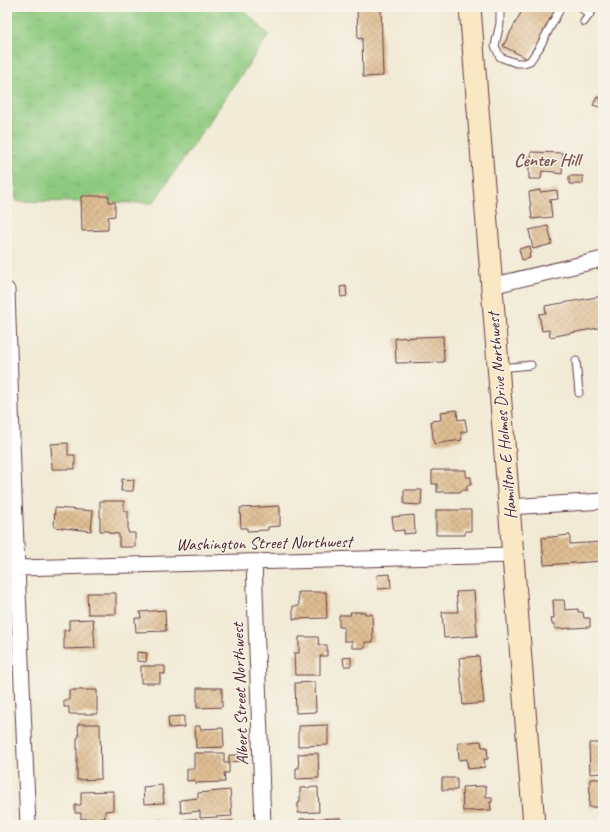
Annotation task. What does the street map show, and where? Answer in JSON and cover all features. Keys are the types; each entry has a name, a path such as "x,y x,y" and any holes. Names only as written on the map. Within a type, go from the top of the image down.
{"main road":[{"name":"Hamilton E Holmes Drive Northwest","path":"473,8 491,286 534,825"}],"street":[{"path":"491,286 603,259"},
{"path":"7,290 10,498 17,568 28,825"},
{"path":"509,507 603,501"},
{"name":"Washington Street Northwest","path":"17,568 513,555"},
{"name":"Albert Street Northwest","path":"254,562 263,825"}],"lane":[{"path":"500,7 500,23 495,46 500,57 516,63 530,62 561,7"},
{"path":"579,7 590,14"},
{"path":"584,22 595,7"},
{"path":"576,361 579,394"},
{"path":"498,369 531,365"}],"green space":[{"path":"7,7 240,7 269,35 153,203 16,201"}],"building":[{"path":"357,7 381,7 383,76 363,77 362,38 358,39"},
{"path":"524,7 557,7 546,28 548,29 539,45 536,44 528,59 503,46"},
{"path":"597,97 603,99 602,108 593,105"},
{"path":"531,152 563,153 562,174 542,171 541,179 529,179 529,167 526,167 526,157 531,158"},
{"path":"569,176 583,176 583,184 569,184"},
{"path":"540,190 540,192 557,190 558,199 550,200 552,217 532,219 529,192"},
{"path":"81,196 109,196 109,202 115,202 115,216 108,217 108,230 82,231"},
{"path":"548,226 552,244 533,249 529,230"},
{"path":"530,246 530,258 522,260 519,249"},
{"path":"346,286 347,296 341,297 340,287"},
{"path":"603,296 603,327 550,337 549,330 542,331 539,314 546,313 545,306"},
{"path":"443,336 444,362 396,363 395,338"},
{"path":"457,410 458,420 465,419 467,431 461,432 462,440 434,444 431,421 441,420 440,412"},
{"path":"68,443 68,455 75,455 75,469 52,469 51,444"},
{"path":"432,470 466,470 466,477 471,477 471,485 467,485 467,490 461,490 461,492 437,492 437,484 432,484"},
{"path":"122,479 134,480 133,491 121,491"},
{"path":"404,490 422,490 421,505 404,504"},
{"path":"100,501 124,501 124,511 128,511 128,533 135,533 135,547 119,547 119,534 109,533 109,531 100,531"},
{"path":"280,506 280,526 268,527 268,530 247,531 247,528 241,528 240,508"},
{"path":"55,508 93,511 91,531 54,527"},
{"path":"436,510 471,510 471,531 465,531 465,535 436,535"},
{"path":"414,515 415,533 404,534 404,530 394,531 392,517"},
{"path":"570,535 570,544 603,542 603,561 544,565 542,538"},
{"path":"390,574 391,588 378,589 377,575"},
{"path":"474,591 477,636 444,638 442,612 458,612 456,592"},
{"path":"298,592 326,592 327,618 293,619 293,606 299,606"},
{"path":"87,593 116,593 116,614 88,614"},
{"path":"553,600 564,600 565,610 578,609 578,612 583,612 584,618 590,618 590,627 555,629 555,624 552,624 551,618 554,618"},
{"path":"165,610 166,631 136,632 135,618 141,618 140,612"},
{"path":"350,612 365,612 365,614 372,614 373,642 365,642 365,648 352,648 352,641 344,641 344,627 339,627 339,615 351,615"},
{"path":"93,619 95,648 64,649 64,630 69,630 69,620"},
{"path":"299,637 318,637 319,645 327,645 327,656 320,656 320,675 295,675 294,653 299,653"},
{"path":"137,652 147,653 146,662 137,661"},
{"path":"479,656 484,703 463,705 459,658"},
{"path":"351,657 351,666 344,666 343,658"},
{"path":"141,666 165,666 165,674 160,674 160,683 141,683"},
{"path":"315,682 316,712 296,713 295,683"},
{"path":"197,688 222,688 222,707 197,708"},
{"path":"69,690 97,690 97,714 69,714 69,707 64,707 64,700 69,700"},
{"path":"184,716 184,727 169,728 168,717"},
{"path":"78,724 100,724 101,779 77,780 77,738 79,737"},
{"path":"328,725 328,745 298,746 299,726"},
{"path":"195,726 200,726 200,729 223,728 224,747 196,748"},
{"path":"481,741 482,747 487,747 488,759 484,759 485,767 468,769 467,759 459,760 458,743"},
{"path":"589,743 603,743 603,773 590,774"},
{"path":"194,753 224,753 224,763 229,763 229,773 224,773 225,782 195,783 195,780 187,781 187,769 194,769"},
{"path":"318,753 319,778 296,779 296,768 299,768 298,754"},
{"path":"229,755 243,755 243,761 229,762"},
{"path":"442,778 457,778 457,790 442,790"},
{"path":"590,779 601,779 601,784 603,784 603,807 589,807"},
{"path":"162,785 164,803 144,804 143,787"},
{"path":"486,786 486,797 492,797 492,802 490,802 491,810 463,811 462,787"},
{"path":"318,787 319,812 298,813 300,788"},
{"path":"230,790 232,816 200,818 200,811 181,813 180,800 198,798 198,793"},
{"path":"113,791 113,810 105,811 105,818 81,819 81,813 75,813 75,805 81,805 81,792"},
{"path":"342,818 342,825 300,825 300,819"},
{"path":"197,819 197,825 183,825 183,820"},
{"path":"161,820 162,825 150,825 150,821"},
{"path":"233,821 233,825 202,825 202,823"}],"district":[{"name":"Center Hill","path":"547,160"}]}
